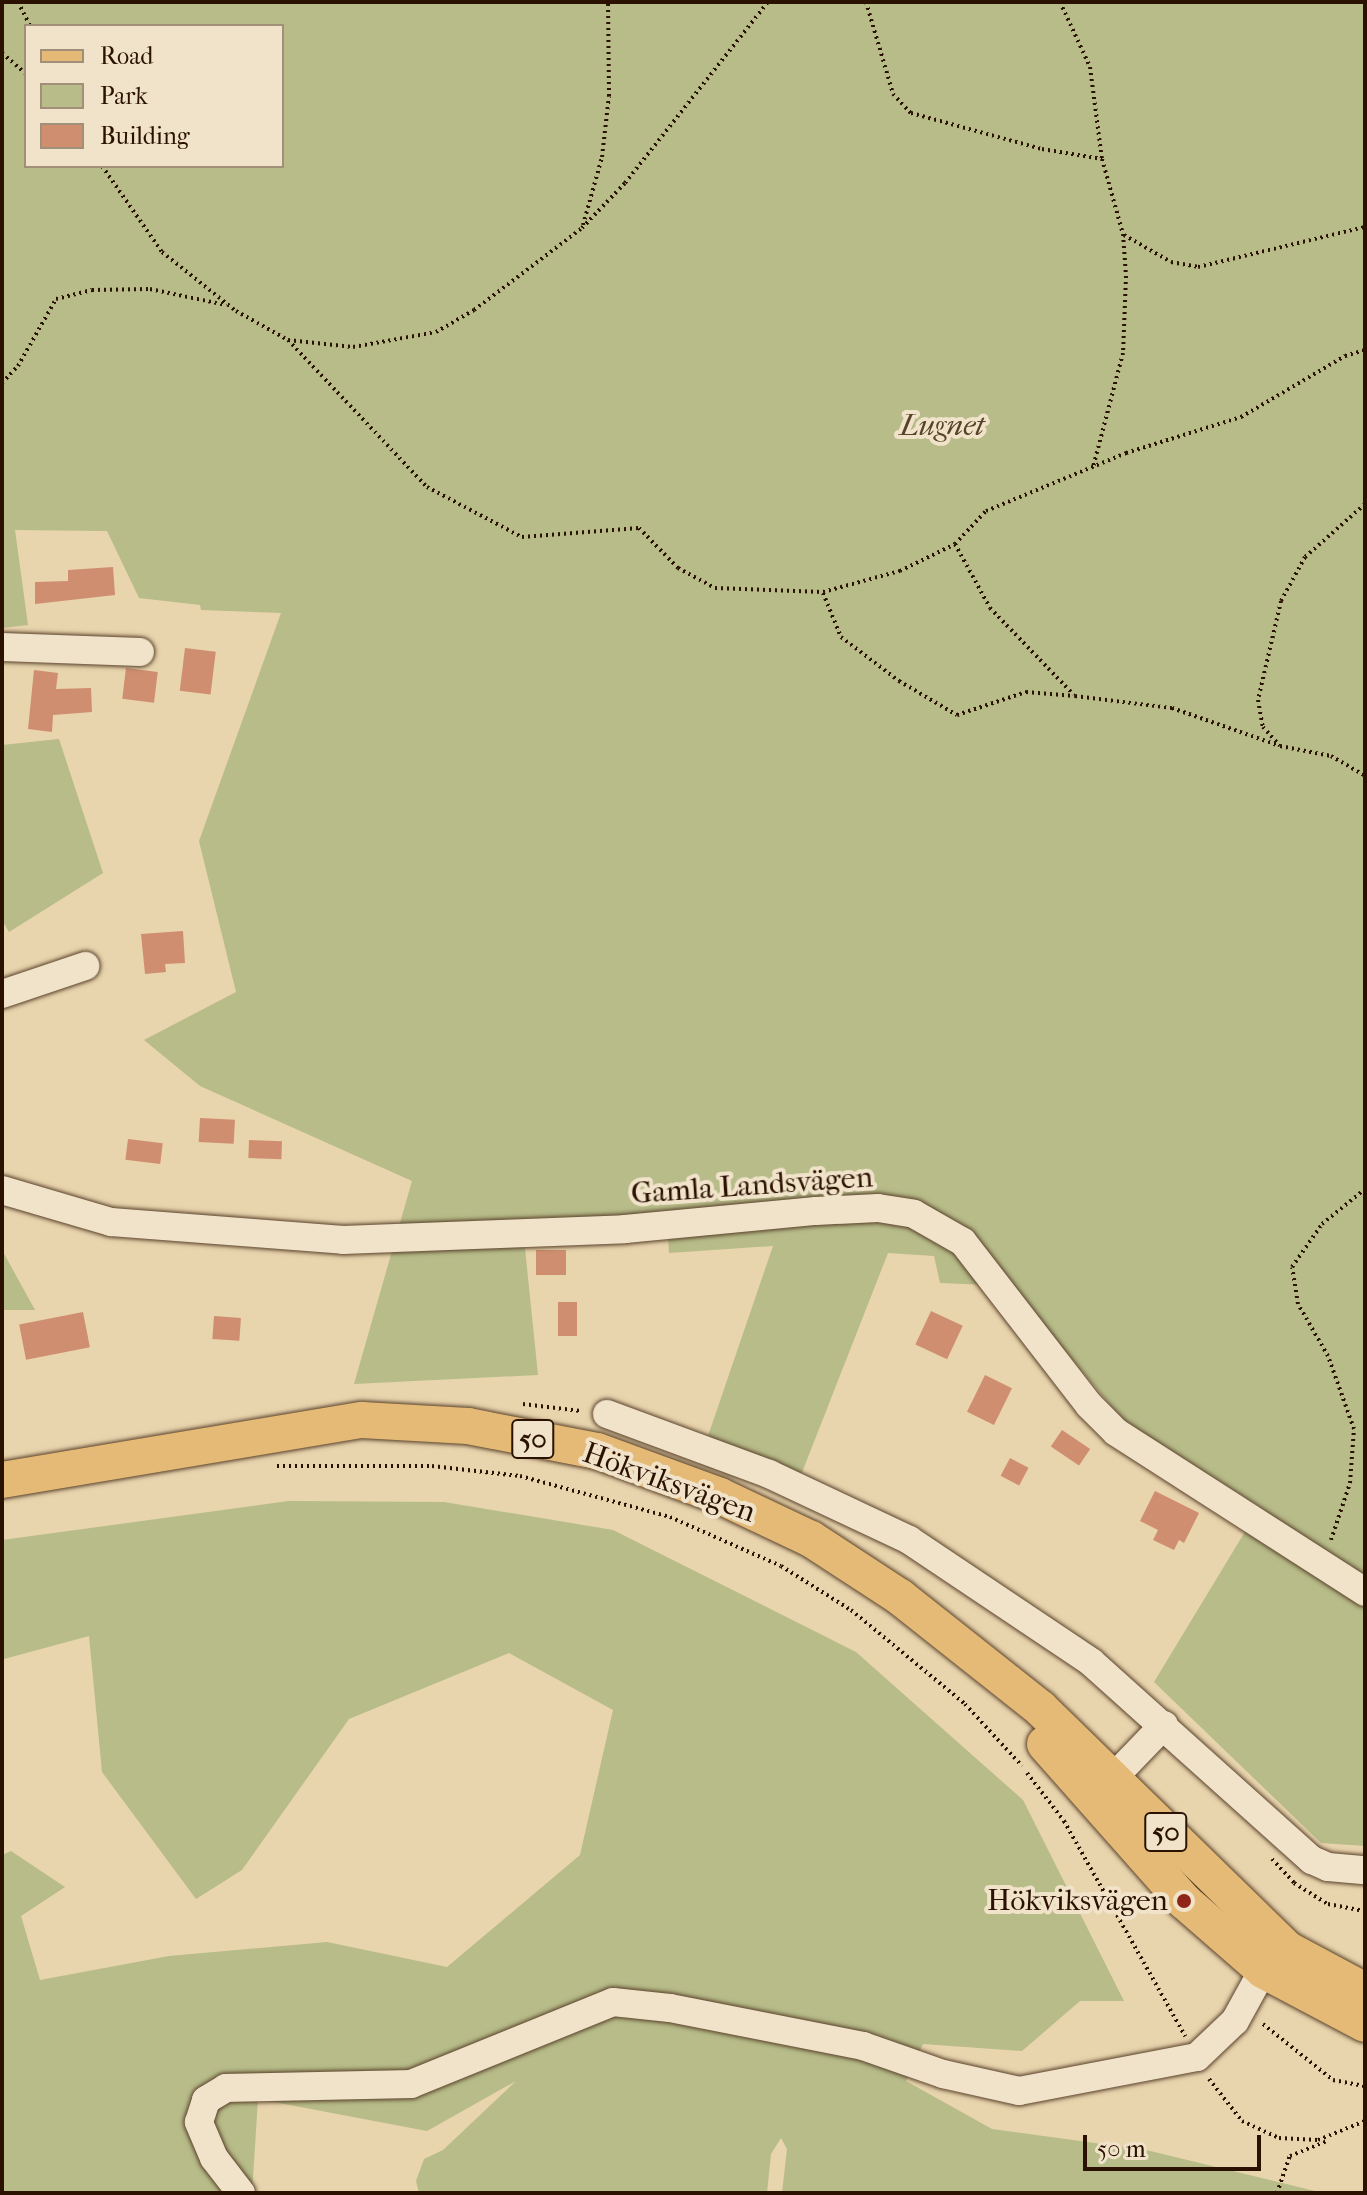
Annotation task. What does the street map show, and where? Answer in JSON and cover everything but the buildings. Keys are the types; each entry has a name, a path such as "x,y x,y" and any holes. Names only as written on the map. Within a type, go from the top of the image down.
{"main road":[{"name":"Hökviksvägen","path":"2,1480 362,1420 468,1426 597,1451 720,1496 811,1539 900,1597 1003,1682 1027,1723 1102,1788 1184,1901 1272,1957 1365,2024"},
{"name":"Hökviksvägen","path":"1272,1957 1365,1991"}],"street":[{"path":"2,647 140,652"},
{"path":"2,994 85,966"},
{"name":"Gamla Landsvägen","path":"2,1190 111,1222 343,1240 625,1229 878,1208 914,1214 963,1242 1089,1405 1116,1432 1365,1592"},
{"path":"607,1414 769,1474 909,1540 1055,1636 1164,1725 1312,1860 1328,1867 1365,1870"},
{"path":"1102,1788 1164,1725"},
{"path":"241,2193 214,2158 199,2122 206,2100 226,2088 411,2084 613,2002 670,2008 863,2046 943,2074 1019,2091 1197,2057 1224,2035 1272,1957"}],"path":[{"path":"18,2 29,24"},
{"path":"582,228 602,157 609,96 608,2"},
{"path":"288,340 353,347 436,332 474,310 582,228 625,183 768,2"},
{"path":"866,2 893,94 911,113 1042,149 1102,159"},
{"path":"1060,2 1090,67 1102,159 1123,234 1123,353 1093,467"},
{"path":"2,53 24,72"},
{"path":"103,168 162,252 228,305 288,340 427,487 522,537 639,528 678,568 715,588 823,592 900,571 955,544 986,511 1093,467 1241,417 1345,356 1365,350"},
{"path":"1123,234 1171,262 1198,267 1365,227"},
{"path":"2,383 18,366 56,299 92,290 150,289 228,305"},
{"path":"1280,746 1263,727 1258,700 1281,601 1305,557 1365,504"},
{"path":"955,544 999,619 1075,696"},
{"path":"823,592 841,637 899,681 957,715 1026,692 1172,708 1280,746 1331,756 1365,776"},
{"path":"1321,1561 1342,1517 1354,1429 1328,1356 1298,1304 1292,1267 1322,1224 1365,1189"},
{"path":"265,1467 432,1466 580,1488 698,1528 810,1584 929,1672 1030,1776 1072,1834 1224,2105 1260,2132 1293,2142 1347,2132"},
{"path":"1244,2006 1318,2071 1333,2080 1365,2086"},
{"path":"1277,2193 1290,2156 1365,2121"}],"green space":[{"name":"Lugnet","path":"2,2 1365,2 1365,1846 1321,1843 1154,1682 1260,1507 1123,1420 1011,1286 940,1283 934,1256 888,1253 801,1475 708,1436 773,1246 669,1253 667,1220 523,1229 538,1375 354,1384 412,1181 200,1086 144,1040 236,992 199,841 281,613 201,610 200,605 139,598 107,531 15,530 28,625 2,628"},
{"path":"59,739 103,873 9,932 2,920 2,745"},
{"path":"2,1250 35,1310 2,1310"},
{"path":"289,1501 444,1502 613,1530 856,1652 1023,1800 1124,2001 1080,2001 1022,2051 923,2044 906,2081 992,2129 1146,2150 1323,2193 782,2193 787,2149 781,2138 771,2154 767,2193 419,2193 416,2181 424,2159 443,2150 516,2081 427,2131 258,2099 252,2193 2,2193 2,1855 11,1851 65,1887 21,1916 40,1980 169,1956 327,1942 447,1967 580,1855 613,1710 509,1653 349,1719 242,1870 196,1899 102,1772 89,1636 4,1659 2,1665 2,1540"}],"place":[{"name":"Hökviksvägen","path":"1184,1901"}]}
